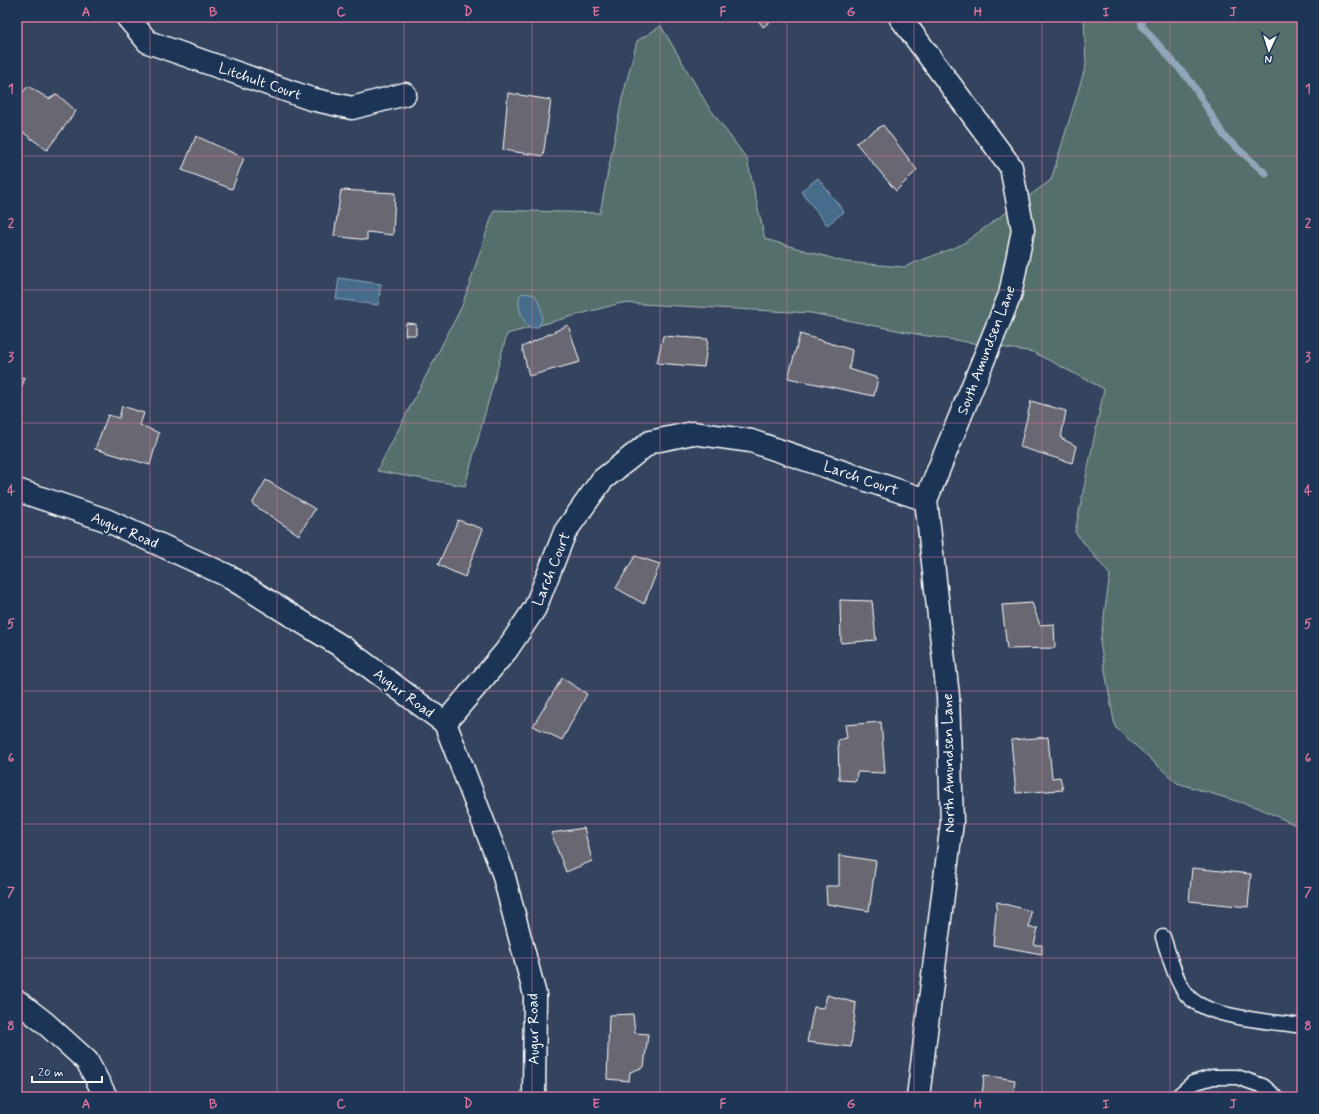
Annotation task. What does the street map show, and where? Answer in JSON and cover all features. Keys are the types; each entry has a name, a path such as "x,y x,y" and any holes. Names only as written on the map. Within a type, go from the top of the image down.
{"street":[{"name":"Litchult Court","path":"127,17 148,42 311,99 352,108 405,94"},
{"name":"South Amundsen Lane","path":"900,17 1011,167 1023,230 1010,295 926,500"},
{"name":"Larch Court","path":"445,723 506,651 536,608 565,532 602,480 650,442 693,433 751,441 926,500"},
{"name":"Augur Road","path":"17,490 106,520 226,575 344,648 445,723 503,873 535,995 534,1097"},
{"name":"North Amundsen Lane","path":"918,1097 952,822 948,696 926,500"},
{"path":"17,1001 44,1022 87,1061 106,1097"}],"lane":[{"path":"1164,937 1172,966 1186,994 1201,1006 1226,1015 1302,1026"},
{"path":"1177,1097 1193,1083 1213,1077 1237,1077 1264,1086 1276,1097"}],"green space":[{"path":"1084,17 1302,17 1302,828 1259,808 1177,783 1115,727 1100,643 1110,575 1075,532 1104,389 1033,352 921,335 811,313 621,303 507,334 465,486 377,471 462,306 494,210 600,213 622,99 637,41 661,26 708,106 747,159 765,239 845,262 904,267 961,245 1051,180 1086,65"}],"water":[{"path":"818,178 844,212 827,225 801,191"},
{"path":"339,278 381,284 378,305 336,299"},
{"path":"523,293 535,295 537,299 542,315 542,319 538,327 533,328 527,326 523,319 520,311 519,299 520,295"}],"building":[{"path":"756,17 776,17 763,27"},
{"path":"28,86 49,99 57,94 76,111 47,150 17,128 17,100"},
{"path":"508,93 551,100 543,156 503,150"},
{"path":"883,125 917,170 896,191 856,143"},
{"path":"196,136 244,158 232,189 182,170"},
{"path":"341,190 395,193 393,235 367,232 367,240 334,236"},
{"path":"406,323 416,324 416,335 405,335"},
{"path":"568,325 580,362 529,376 522,347"},
{"path":"800,334 852,350 849,369 878,378 874,396 788,378"},
{"path":"663,336 708,339 704,367 657,363"},
{"path":"17,376 25,378 17,400"},
{"path":"1031,401 1066,411 1061,438 1076,446 1072,463 1020,447"},
{"path":"122,406 144,413 140,425 159,433 150,465 95,449 108,415 119,418"},
{"path":"266,480 315,509 299,535 252,504"},
{"path":"458,520 483,529 465,577 438,565"},
{"path":"635,556 660,564 644,604 616,588"},
{"path":"840,600 872,601 876,640 841,643"},
{"path":"1032,603 1040,625 1054,624 1055,648 1007,649 1002,605"},
{"path":"562,678 587,694 562,740 533,726"},
{"path":"881,722 885,773 857,772 856,781 839,780 838,740 847,738 845,725"},
{"path":"1048,737 1052,778 1060,777 1063,790 1016,793 1011,740"},
{"path":"584,828 592,861 566,872 551,833"},
{"path":"839,855 876,861 869,911 827,904 826,886 839,886"},
{"path":"1192,868 1251,874 1248,907 1189,901"},
{"path":"997,902 1031,911 1029,928 1038,928 1034,945 1042,945 1042,954 993,945"},
{"path":"827,995 856,1003 851,1047 807,1042 814,1007 824,1008"},
{"path":"633,1014 635,1033 648,1034 644,1067 630,1072 629,1081 607,1079 609,1015"},
{"path":"984,1075 1015,1080 1013,1097 982,1097"}],"waterway":[{"path":"1141,17 1142,26 1192,83 1224,136 1266,174"}]}
